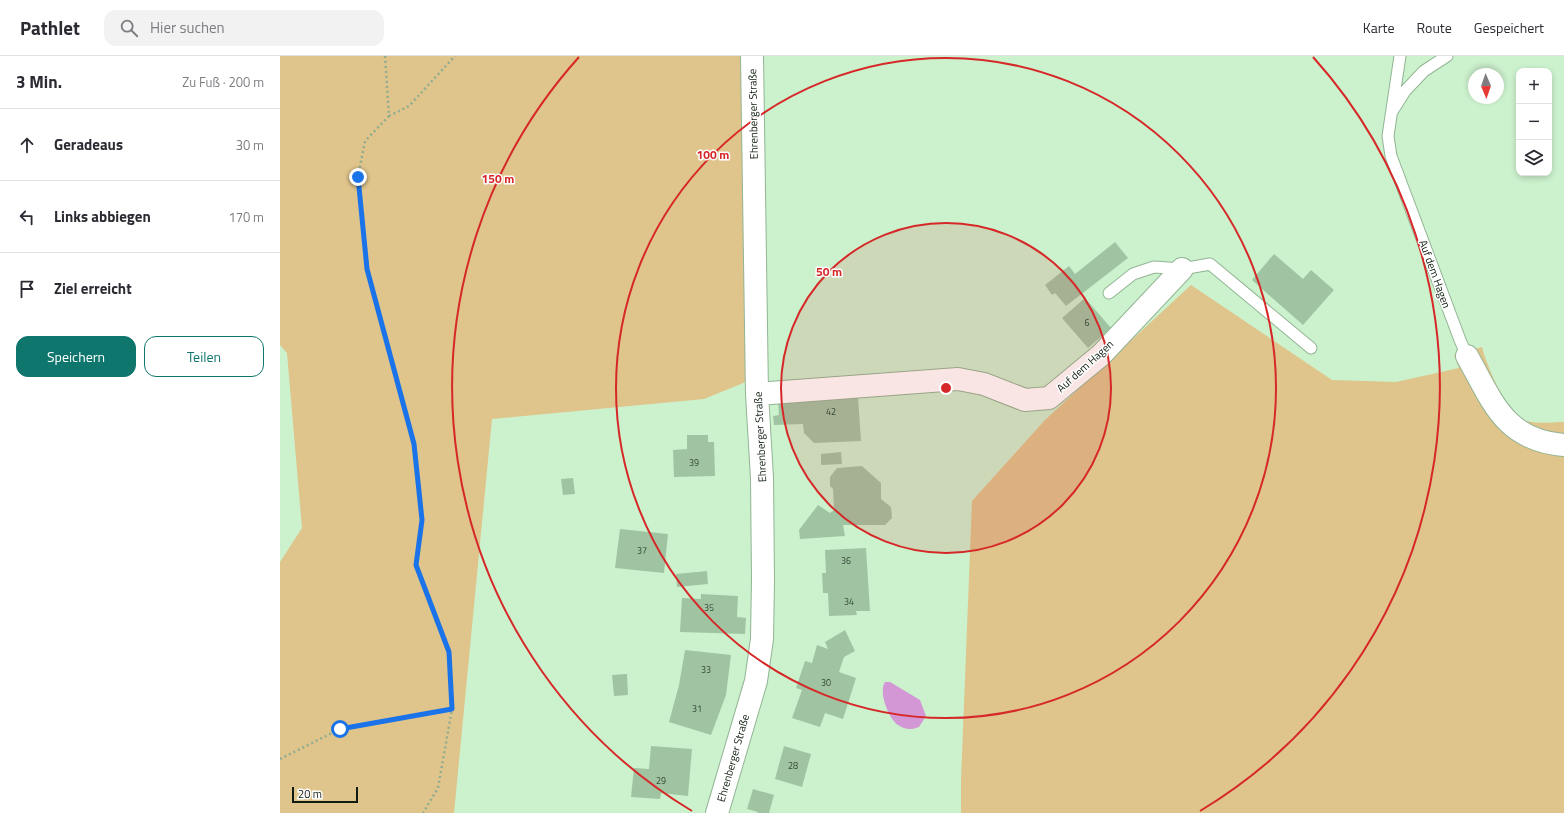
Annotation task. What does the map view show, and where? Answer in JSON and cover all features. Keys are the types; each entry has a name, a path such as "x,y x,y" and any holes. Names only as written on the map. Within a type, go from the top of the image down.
{"street":[{"name":"Ehrenberger Straße","path":"717,813 756,681 762,639 764,580 762,478 758,394 752,56"},
{"name":"Auf dem Hagen","path":"758,394 958,379 984,384 1025,400 1049,398 1101,354 1182,270"},
{"name":"Auf dem Hagen","path":"1467,356 1501,416 1517,430 1537,440 1564,445"}],"lane":[{"name":"Auf dem Hagen","path":"1400,56 1388,136 1391,156 1467,356"},
{"path":"1391,114 1405,91 1424,71 1446,56"},
{"path":"1109,293 1133,274 1154,267 1182,270 1210,264 1311,348"}],"path":[{"path":"385,56 389,116"},
{"path":"423,813 438,788 452,709 449,652 416,565 422,520 414,444 367,269 358,177 365,141 389,116 409,106 455,56"},
{"path":"280,759 340,729 452,709"}],"shaded area":[{"path":"280,56 758,56 753,379 704,399 492,419 454,813 280,813 280,562 302,528 287,353 280,345"},
{"path":"1191,285 1332,380 1396,382 1459,368 1454,355 1482,347 1497,386 1509,407 1515,414 1521,419 1531,422 1564,422 1564,813 961,813 972,501 1045,420"},
{"path":"885,682 890,682 920,700 926,716 919,727 914,729 906,729 898,725 891,717 884,698 883,686"}],"building":[{"path":"1115,242 1128,258 1066,306 1055,293 1052,295 1045,285 1069,266 1075,274"},
{"path":"1274,254 1303,279 1311,270 1334,290 1303,325 1252,280"},
{"path":"1085,298 1111,328 1088,348 1062,318"},
{"path":"858,397 861,441 814,443 804,433 803,424 774,425 773,416 779,415 778,400 802,401"},
{"path":"687,435 708,435 708,442 714,442 715,476 674,477 673,450 687,449"},
{"path":"841,452 842,464 821,465 821,454"},
{"path":"862,466 881,483 881,499 891,507 892,518 885,525 843,525 845,536 800,539 799,530 818,505 830,513 834,510 833,489 830,486 830,477 837,468"},
{"path":"573,478 575,494 563,495 561,479"},
{"path":"620,529 668,534 664,573 615,568"},
{"path":"866,548 870,611 856,611 857,615 829,616 828,593 823,593 822,573 826,573 825,550"},
{"path":"707,571 708,584 677,587 676,574"},
{"path":"701,594 738,596 737,617 746,618 745,634 680,632 682,598 701,599"},
{"path":"845,630 855,651 844,657 839,672 856,678 843,719 825,713 820,727 792,718 802,690 796,688 805,661 812,663 817,645 828,649 825,642"},
{"path":"685,650 731,655 726,695 711,735 669,722 679,685"},
{"path":"627,674 628,695 614,696 612,675"},
{"path":"651,746 692,749 688,796 661,793 660,799 631,797 634,768 649,769"},
{"path":"784,746 811,754 802,787 775,779"},
{"path":"753,789 774,795 769,813 757,813 758,812 747,809"}],"route":[{"path":"340,729 452,709 449,652 416,565 422,520 414,444 367,269 358,177"}]}
